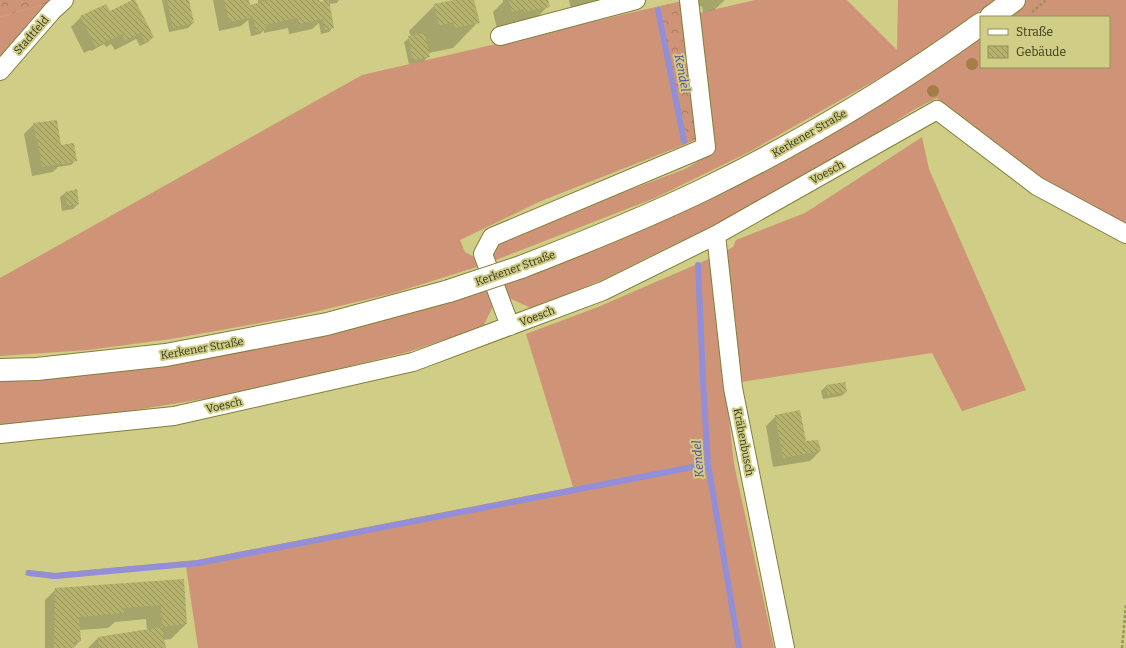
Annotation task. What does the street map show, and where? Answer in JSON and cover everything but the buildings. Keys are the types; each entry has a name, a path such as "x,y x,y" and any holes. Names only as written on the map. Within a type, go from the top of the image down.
{"main road":[{"path":"994,16 1021,7"},
{"name":"Kerkener Straße","path":"0,370 37,368 166,355 327,324 449,291 521,267 600,236 704,189 766,158 827,124 898,81 980,25"}],"street":[{"name":"Stadtfeld","path":"0,71 53,10 64,0"},
{"path":"500,36 636,0"},
{"name":"Voesch","path":"510,326 483,254 492,237 706,147 689,0"},
{"name":"Voesch","path":"0,434 174,416 413,362 603,291 716,235 937,110 1037,186 1126,234"},
{"name":"Krähenbusch","path":"716,235 734,388 785,648"}],"path":[{"path":"1021,7 1046,0"},
{"path":"1122,648 1126,604"}],"green space":[{"path":"0,0 49,0 48,3 0,17"},
{"path":"49,0 52,0 0,59 0,17 48,3"},
{"path":"755,0 847,0 897,50 898,0 996,0 897,68 749,152 655,198 483,265 394,293 293,317 171,339 88,350 0,356 0,278 362,75 660,6 686,144 541,201 460,240 465,252 482,261 493,256 502,238 685,169 714,152 699,13"},
{"path":"1027,0 1126,0 1126,226 1080,204 1004,154 937,98 915,109 858,145 761,202 602,280 533,309 507,297 496,300 483,327 408,352 240,393 43,425 0,428 0,379 84,372 590,249 980,36 980,68 1110,68 1110,16 1007,16"},
{"path":"682,1 698,138 686,144 660,6"},
{"path":"922,137 929,169 1026,390 962,411 932,353 741,382 726,251 733,247 736,240 805,213"},
{"path":"711,258 734,464 774,648 198,648 186,566 54,579 25,575 26,570 55,573 197,560 573,487 526,334 598,307"}],"waterway":[{"name":"Kendel","path":"658,10 684,141"},
{"name":"Kendel","path":"698,265 708,464 739,648"},
{"path":"29,573 55,576 199,563 708,464"}]}
